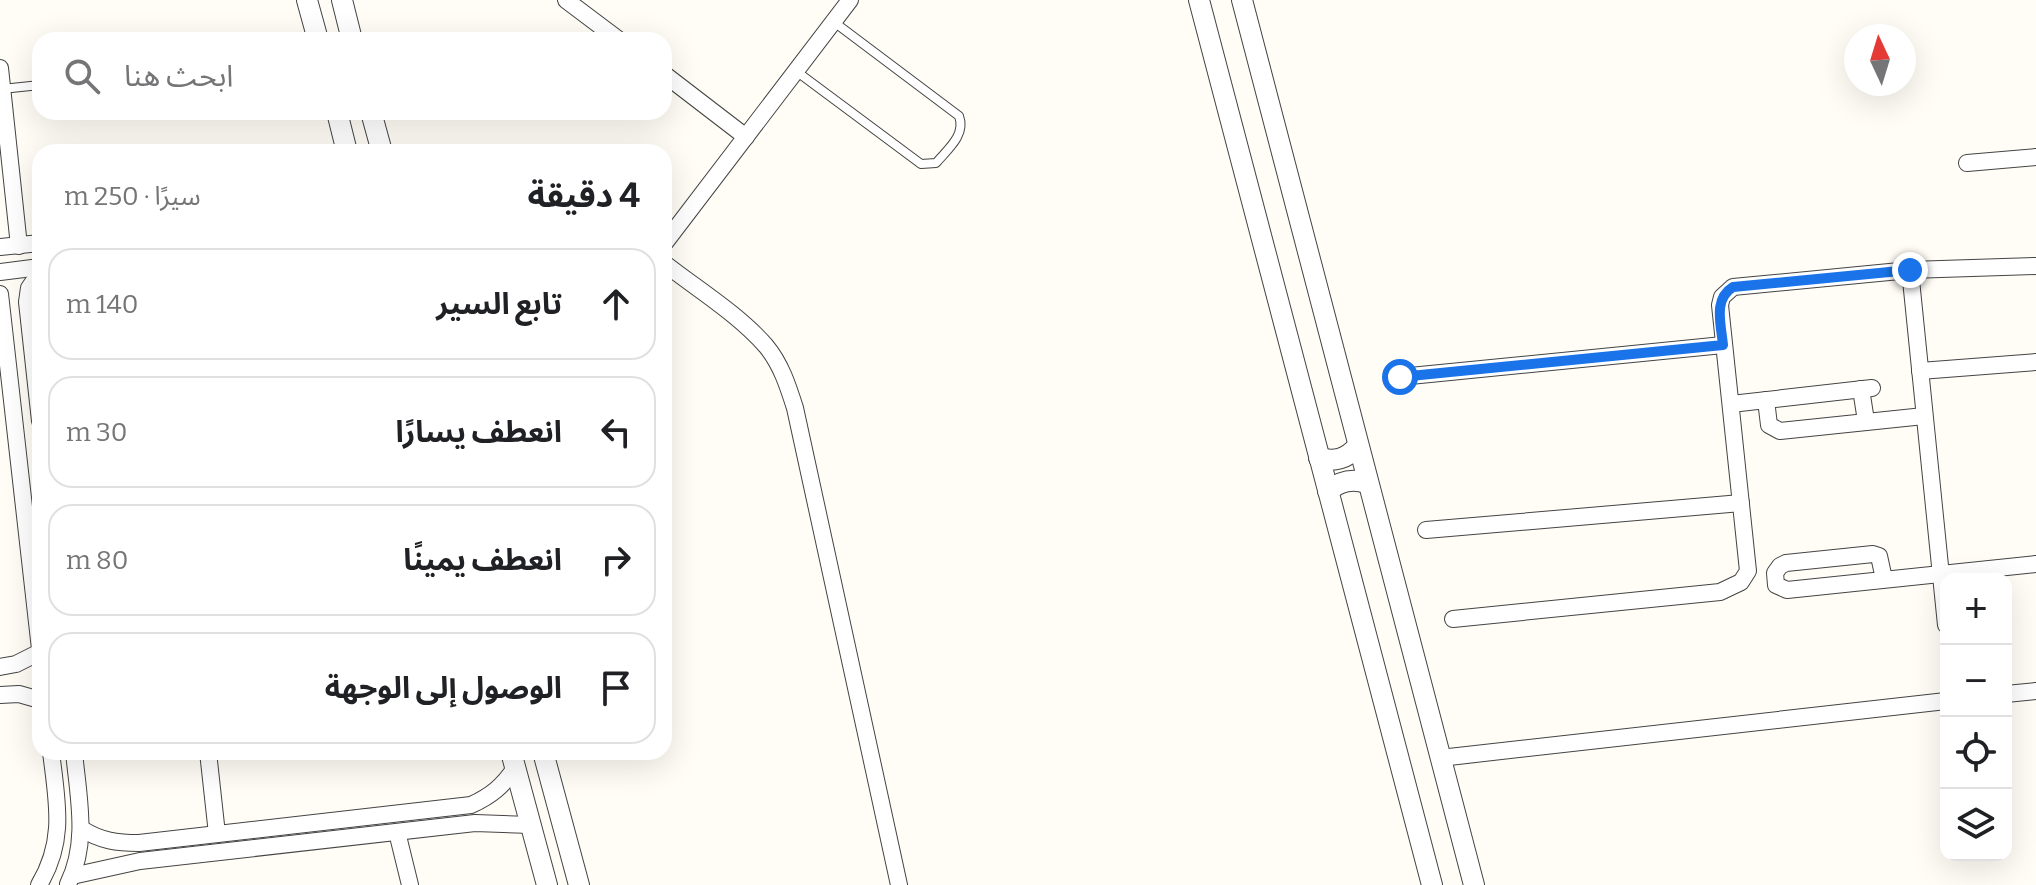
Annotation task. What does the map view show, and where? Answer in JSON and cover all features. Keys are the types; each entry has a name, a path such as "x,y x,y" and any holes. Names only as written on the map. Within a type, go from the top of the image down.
{"street":[{"path":"307,0 316,32"},
{"path":"342,0 350,32"},
{"path":"566,0 608,32"},
{"path":"672,234 850,0"},
{"path":"1199,0 1432,885"},
{"path":"1242,0 1474,885"},
{"path":"0,68 19,246"},
{"path":"672,80 746,137"},
{"path":"339,120 345,144"},
{"path":"373,120 380,144"},
{"path":"1967,163 2036,157"},
{"path":"0,247 32,244"},
{"path":"1453,619 1720,592 1741,582 1748,571 1720,305 1722,297 1733,287 1910,270 2036,266"},
{"path":"672,269 750,331 766,347 785,376 799,423 899,885"},
{"path":"0,272 32,270"},
{"path":"1910,270 1941,572"},
{"path":"32,283 29,288 32,345"},
{"path":"0,294 5,324 7,407 32,592"},
{"path":"5,324 29,322"},
{"path":"1400,377 1723,345"},
{"path":"1920,371 2036,362"},
{"path":"1731,404 1867,389 1866,421"},
{"path":"1766,400 1769,425 1773,430 1780,431 1924,416"},
{"path":"1319,458 1336,460 1357,447"},
{"path":"1328,491 1350,480 1367,483"},
{"path":"1426,530 1741,503"},
{"path":"1884,579 1882,561 1873,554 1786,563 1775,573 1776,585 1787,590 2036,564"},
{"path":"0,667 16,664 32,655"},
{"path":"2012,693 2036,691"},
{"path":"0,695 19,694 32,698"},
{"path":"1440,758 1940,702"},
{"path":"39,885 57,845 59,822 52,760"},
{"path":"70,880 79,853 82,829 75,760"},
{"path":"209,760 217,834"},
{"path":"82,829 98,839 139,843 471,805 488,798 503,785 513,760"},
{"path":"513,760 547,885"},
{"path":"545,760 579,885"},
{"path":"471,805 475,823"},
{"path":"70,880 95,869 140,861 475,823 531,825"},
{"path":"397,832 410,885"},
{"path":"139,843 140,861"}],"lane":[{"path":"796,71 921,164 936,163 959,135 959,116 834,22"},
{"path":"1,89 32,86"}],"route":[{"path":"1400,377 1723,345 1720,305 1722,297 1733,287 1910,270"}]}
